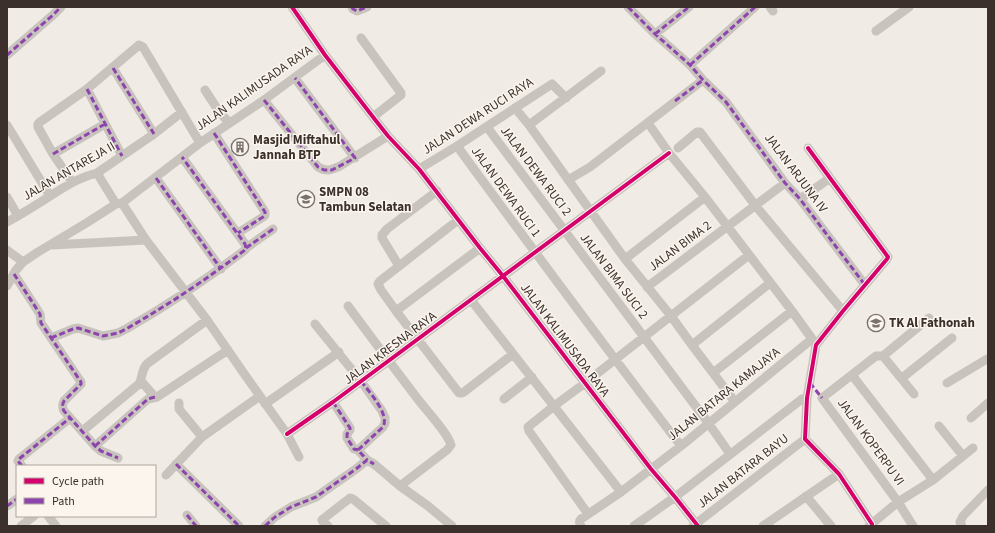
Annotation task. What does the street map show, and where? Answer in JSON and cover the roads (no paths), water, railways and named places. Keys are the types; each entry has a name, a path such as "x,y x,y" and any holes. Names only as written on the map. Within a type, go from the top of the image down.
{"street":[{"path":"7,55 53,16 61,7"},
{"path":"292,7 325,54"},
{"path":"352,7 356,11 367,7"},
{"name":"JALAN ARJUNA IV","path":"628,7 655,34 690,65 726,102 785,183 800,200 865,286"},
{"path":"655,34 689,7"},
{"path":"690,65 755,7"},
{"path":"876,31 908,7"},
{"path":"361,38 401,93 401,95 373,117"},
{"path":"72,182 53,154 38,127 38,124 113,68 137,46 143,47 200,143"},
{"name":"JALAN KALIMUSADA RAYA","path":"7,286 23,262 119,204 156,178 200,143 295,78 325,54 388,136 437,191 651,469 675,497 695,525"},
{"path":"113,68 154,134"},
{"path":"529,125 601,71"},
{"path":"295,78 355,158"},
{"path":"568,180 590,167 703,80"},
{"name":"JALAN DEWA RUCI RAYA","path":"419,169 487,127 552,84 566,98"},
{"path":"86,89 122,156"},
{"path":"206,90 218,110 229,124"},
{"path":"264,100 318,167 324,170 332,170 355,158 388,136"},
{"path":"515,108 529,125 625,259 671,316 736,402"},
{"name":"JALAN ANTAREJA II","path":"7,222 72,182 97,173 154,134 182,112"},
{"path":"648,122 669,153 728,226 814,342 805,439 838,474 870,525 898,502 934,480 973,448"},
{"path":"53,154 105,124"},
{"path":"7,125 50,196"},
{"name":"JALAN DEWA RUCI 2","path":"487,127 564,231"},
{"path":"678,148 697,132 700,132 755,205 843,311"},
{"path":"214,133 265,212 265,214 238,233"},
{"name":"JALAN DEWA RUCI 1","path":"457,146 534,252 681,446"},
{"path":"800,200 830,178 808,148"},
{"name":"JALAN KRESNA RAYA","path":"287,434 333,402 669,153"},
{"path":"182,157 238,233 246,248"},
{"path":"97,173 146,240 208,320 287,434 299,457"},
{"path":"156,178 221,268"},
{"name":"JALAN BATARA KAMAJAYA","path":"588,514 651,469 814,342 865,286 887,259 887,256 830,178"},
{"name":"JALAN BIMA 2","path":"647,286 785,183"},
{"path":"399,266 382,238 382,235 387,229 437,191"},
{"path":"7,197 18,216"},
{"path":"625,259 705,197"},
{"path":"458,220 378,282 378,284 396,311 458,392 462,393 513,354"},
{"path":"51,338 78,328 103,336 118,333 187,292 273,229"},
{"name":"JALAN BIMA SUCI 2","path":"564,231 730,454"},
{"path":"50,245 146,240"},
{"path":"396,311 480,248"},
{"path":"7,250 23,262"},
{"path":"580,526 579,520 588,514 529,431 528,427 749,255"},
{"path":"14,274 39,311 41,323 82,383 62,404 64,411 95,446 101,451 118,458"},
{"path":"692,345 770,283"},
{"path":"471,300 620,492"},
{"path":"348,306 451,442 448,450 400,486"},
{"path":"713,372 792,312"},
{"path":"929,318 883,356 876,356 852,374 934,480"},
{"path":"86,428 139,384 141,381 143,368 148,363 208,320"},
{"path":"315,324 361,381 382,411 385,418 385,423 381,429 358,450"},
{"path":"902,378 952,338"},
{"path":"95,446 148,399 157,397 228,350"},
{"path":"166,475 202,437 339,352"},
{"path":"883,356 914,394"},
{"path":"947,383 988,359"},
{"name":"JALAN KOPERPU VI","path":"852,374 822,398 898,502 913,526"},
{"path":"504,399 532,377"},
{"path":"141,381 155,397"},
{"path":"634,526 675,497 802,399 808,398"},
{"path":"333,402 350,428 346,434 354,449 358,450 367,460 452,526"},
{"path":"179,403 179,409 202,437"},
{"path":"971,418 988,403"},
{"path":"21,465 18,461 19,459 70,418"},
{"path":"939,426 963,456"},
{"name":"JALAN BATARA BAYU","path":"695,525 805,439"},
{"path":"266,526 275,517 291,507 316,497 367,460"},
{"path":"176,464 239,526"},
{"path":"762,526 774,522 806,496 838,474"},
{"path":"962,526 960,522 964,516 988,490"},
{"path":"806,496 830,526"},
{"path":"328,526 322,520 350,498 386,526"},
{"path":"7,506 16,500"},
{"path":"187,515 196,526"},
{"path":"21,526 33,517"},
{"path":"49,517 56,526"}],"place":[{"name":"Masjid Miftahul Jannah BTP","path":"240,147"},
{"name":"SMPN 08 Tambun Selatan","path":"306,199"},
{"name":"TK Al Fathonah","path":"876,323"}]}
